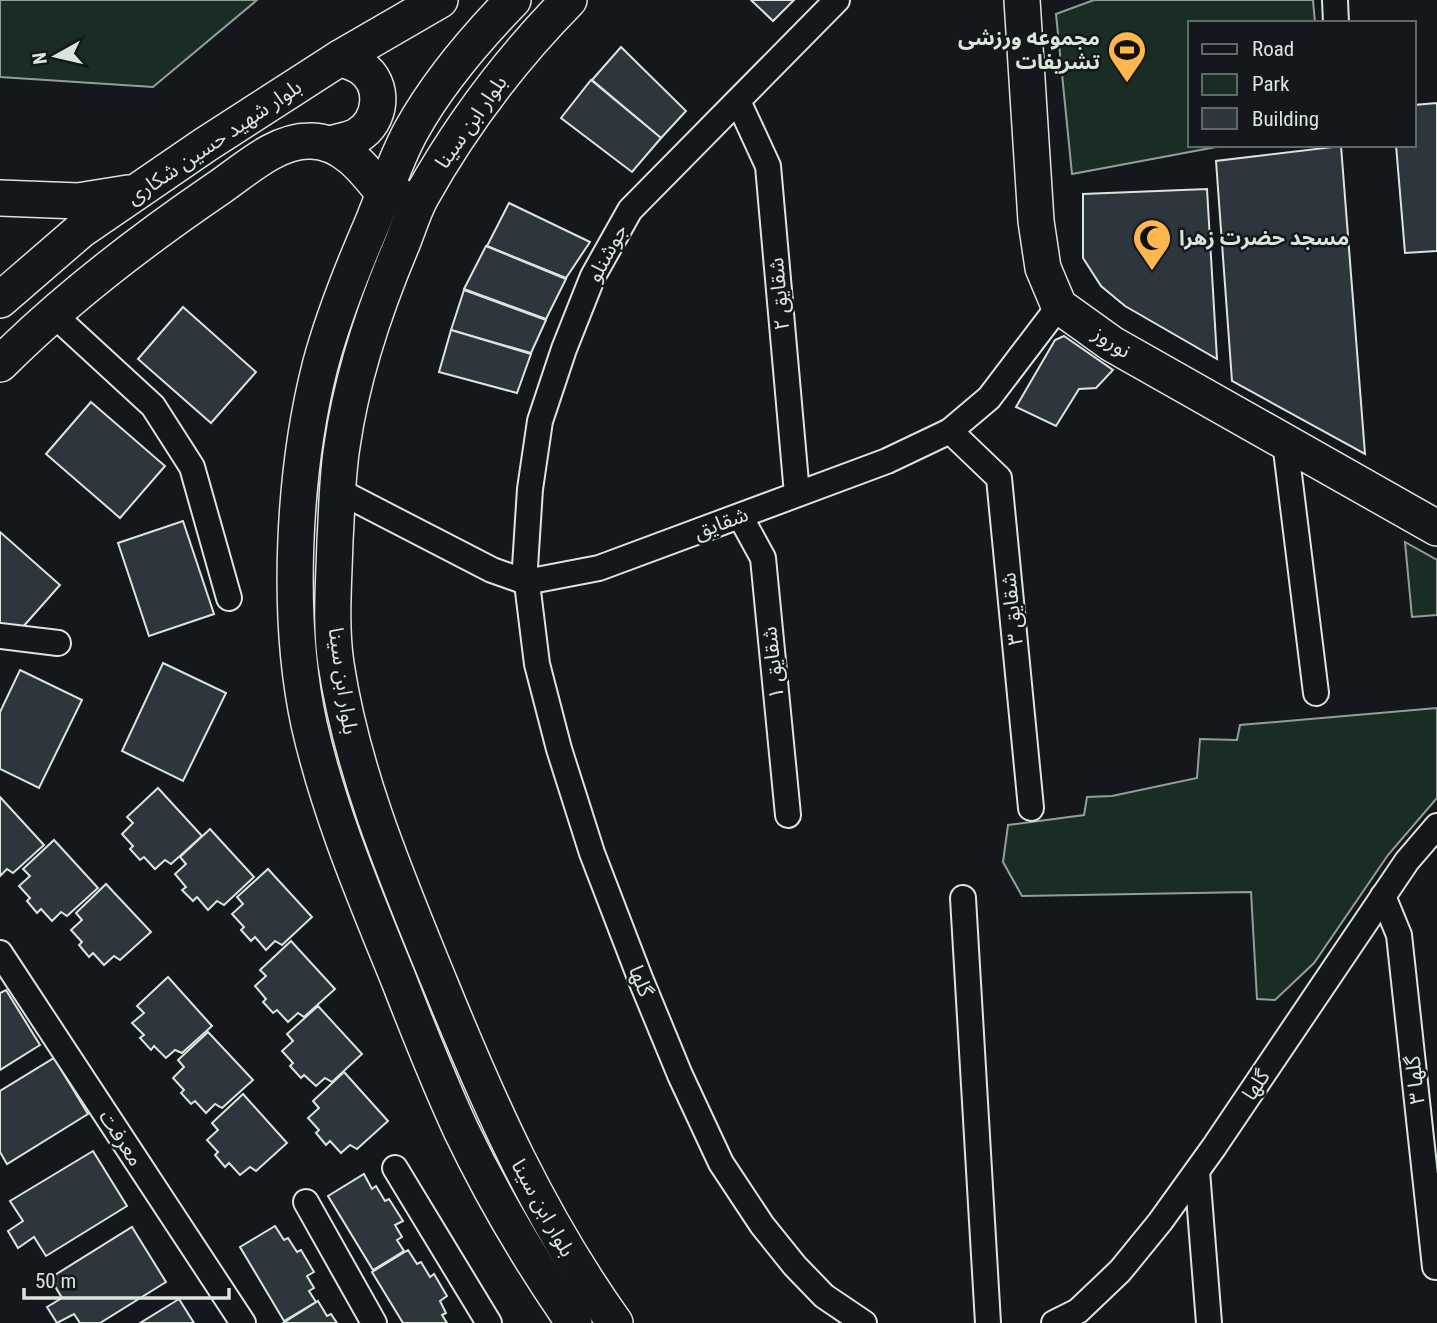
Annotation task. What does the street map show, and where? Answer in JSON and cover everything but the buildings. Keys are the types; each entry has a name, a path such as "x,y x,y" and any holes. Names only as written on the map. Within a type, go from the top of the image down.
{"main road":[{"name":"بلوار شهید حسین شکاری","path":"3,286 205,145 341,58 440,0"},
{"name":"بلوار ابن سینا","path":"513,0 488,26 435,93 410,132 348,278 320,367 307,434 297,542 296,628 300,674 309,725 327,789 370,909 461,1129 536,1268 574,1323"},
{"name":"بلوار ابن سینا","path":"569,0 492,88 463,127 419,201 359,358 341,448 333,592 335,660 350,739 370,806 436,975 500,1127 556,1234 615,1323"},
{"path":"1022,0 1036,221 1043,268 1059,306"},
{"path":"331,144 357,136 373,121 379,101 373,79 360,66 341,58"},
{"name":"بلوار شهید حسین شکاری","path":"0,363 109,266 263,157 291,144 310,141 331,144"},
{"path":"331,144 363,166 384,194 419,201"},
{"path":"0,198 78,201 139,191"},
{"name":"نوروز","path":"1059,306 1112,344 1437,528"}],"street":[{"name":"جوشنلو","path":"526,582 530,489 540,421 564,349 593,276 630,210 837,0"},
{"path":"1335,0 1336,21"},
{"name":"شقایق ۲","path":"738,101 768,166 797,494"},
{"name":"شقایق","path":"526,582 599,568 887,461 950,431 989,398 1059,306"},
{"path":"53,314 153,406 192,467 229,598"},
{"name":"شقایق ۳","path":"950,431 999,478 1031,808"},
{"path":"1285,442 1316,693"},
{"path":"339,491 492,570 526,582"},
{"name":"شقایق ۱","path":"740,516 763,558 789,816"},
{"name":"گلها","path":"526,582 537,664 567,775 592,853 680,1074 721,1163 762,1225 795,1266 824,1296 864,1323"},
{"path":"0,636 58,643"},
{"name":"گلها","path":"1054,1323 1078,1311 1120,1270 1160,1222 1407,861 1437,826"},
{"name":"گلها ۳","path":"1383,896 1399,935 1435,1267"},
{"path":"963,898 988,1323"},
{"name":"معرفت","path":"0,953 243,1323"},
{"path":"395,1168 489,1323"},
{"path":"1197,1171 1209,1323"},
{"path":"306,1202 374,1323"}],"green space":[{"path":"0,0 257,0 153,87 0,77"},
{"name":"مجموعه ورزشی تشریفات","path":"1094,0 1313,0 1315,21 1188,21 1188,147 1216,147 1072,174 1056,14"},
{"path":"1405,542 1437,560 1437,615 1412,617"},
{"path":"1437,708 1437,798 1388,855 1314,963 1275,1000 1257,999 1251,892 1022,896 1003,862 1008,825 1084,815 1087,797 1112,796 1197,778 1200,739 1237,740 1240,725"}],"place":[{"name":"مجموعه ورزشی تشریفات","path":"1127,84"},
{"name":"مسجد حضرت زهرا","path":"1152,272"}]}
